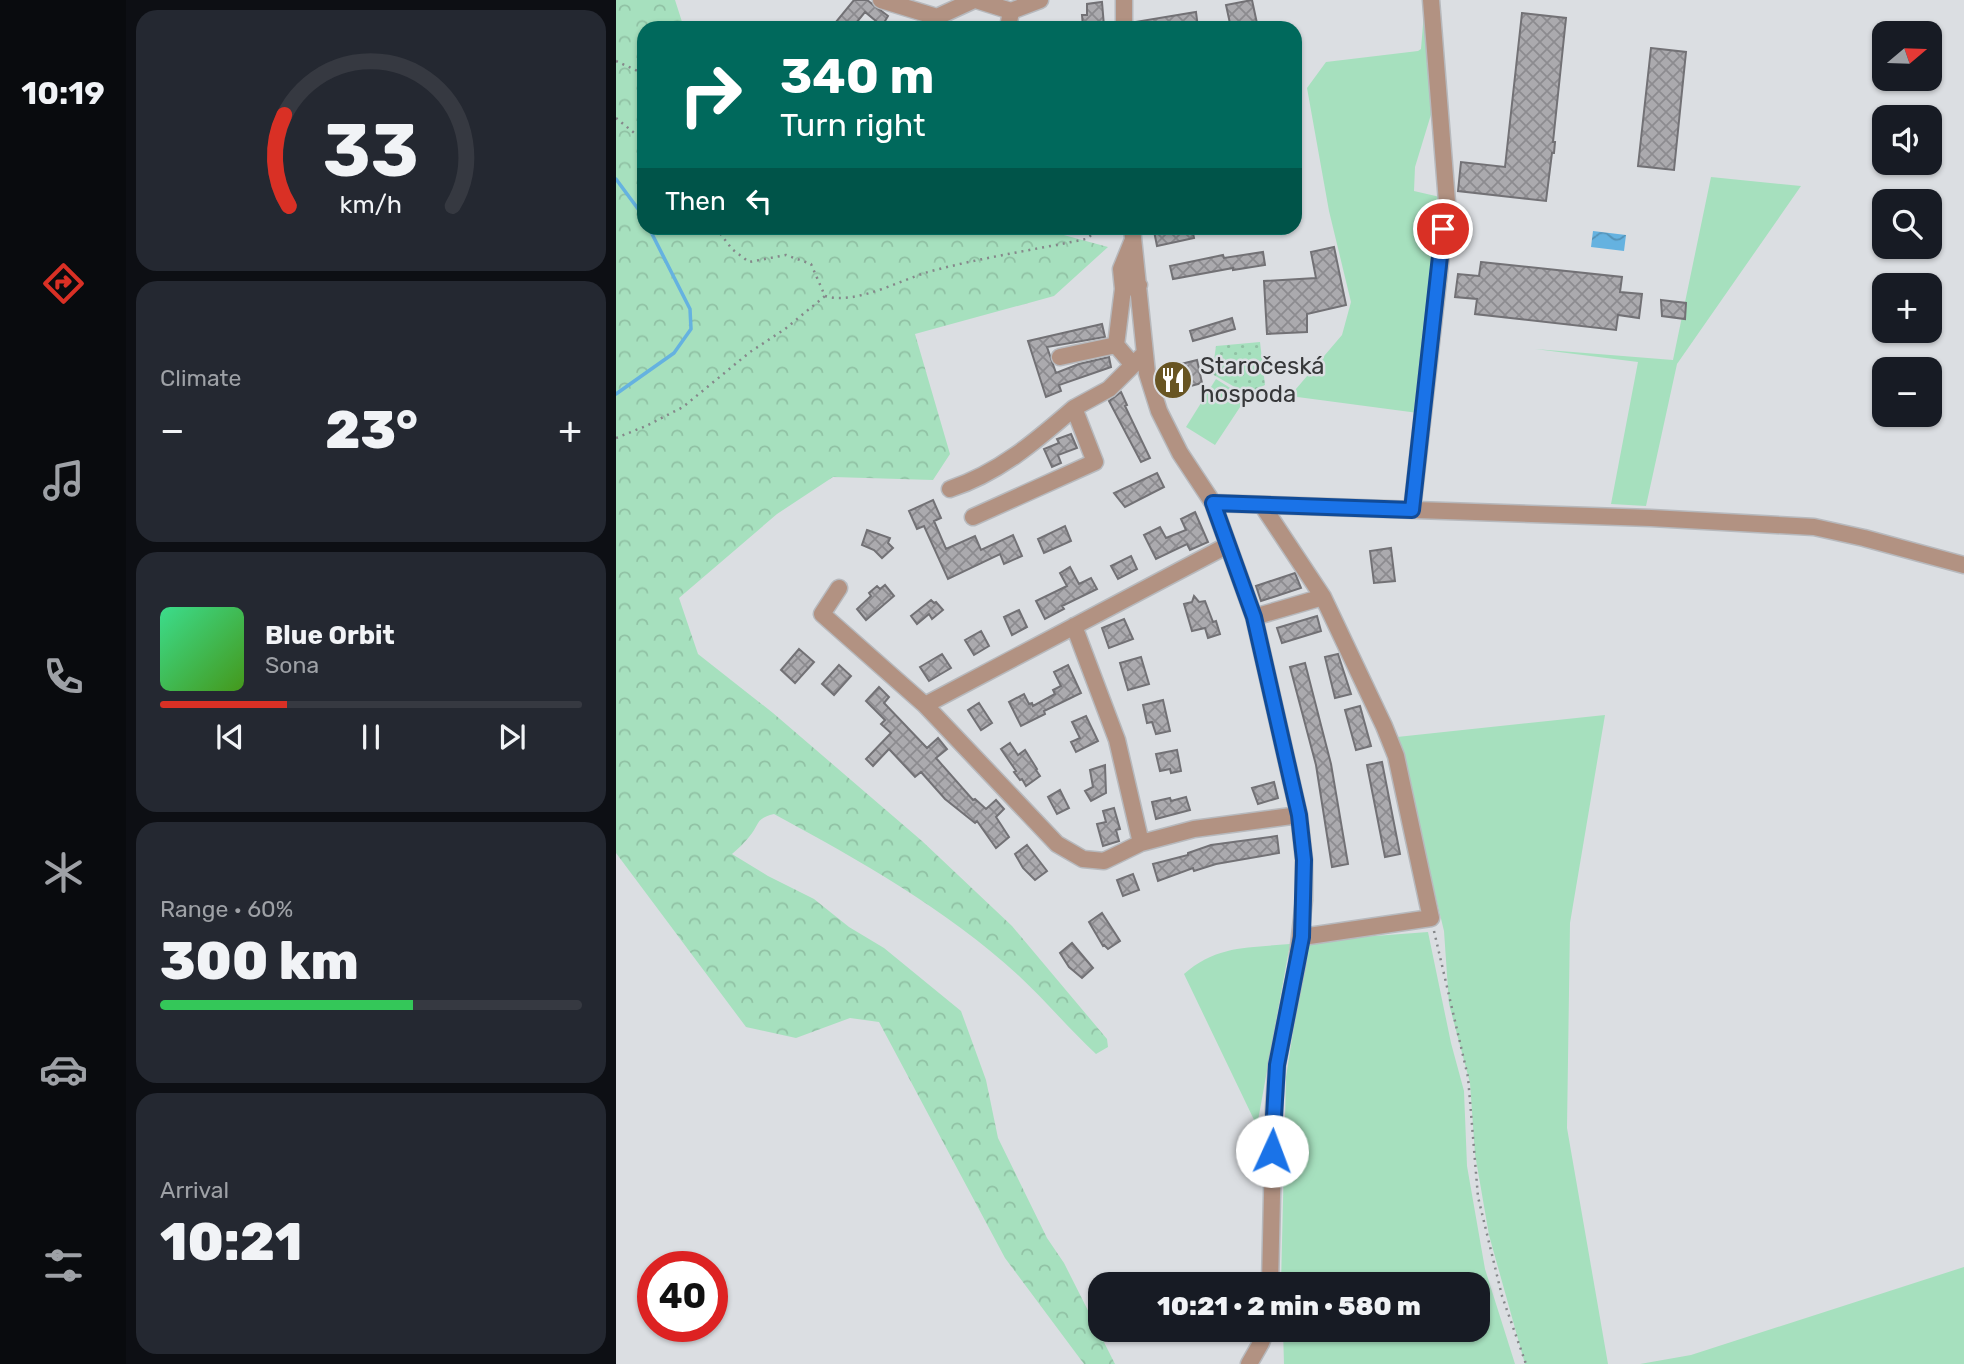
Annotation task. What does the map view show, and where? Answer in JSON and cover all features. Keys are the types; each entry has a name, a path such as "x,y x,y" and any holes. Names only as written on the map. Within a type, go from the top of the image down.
{"street":[{"path":"881,0 935,21"},
{"path":"919,0 938,21"},
{"path":"943,21 975,0 1011,11 1040,0"},
{"path":"1124,0 1124,21"},
{"path":"1412,510 1447,202 1432,0"},
{"path":"1009,21 1011,11"},
{"path":"1133,235 1131,287 1138,360 1180,453 1213,503 1254,617 1299,815 1304,860 1302,937 1277,1065 1270,1272"},
{"path":"1116,345 1131,287"},
{"path":"1060,357 1116,345 1138,360"},
{"path":"950,489 1003,466 1074,408 1109,389 1138,360"},
{"path":"974,517 1095,462 1074,408"},
{"path":"1213,503 1651,518 1814,527 1964,565"},
{"path":"1262,505 1323,597 1384,726 1396,756 1431,918 1302,937"},
{"path":"925,705 1228,545"},
{"path":"839,588 822,614 925,705 1057,844 1083,859 1104,861 1141,843 1194,829 1299,815"},
{"path":"1254,617 1323,597"},
{"path":"1074,626 1117,740 1141,843"},
{"path":"1250,1364 1261,1342"}],"path":[{"path":"616,61 637,71"},
{"path":"616,118 637,135"},
{"path":"721,235 732,249 749,262 786,255 811,264 825,296"},
{"path":"825,296 836,299 855,297 929,272 1086,239 1091,235"},
{"path":"616,438 683,407 825,296"},
{"path":"1431,918 1468,1077 1478,1197 1502,1296 1526,1364"}],"green space":[{"path":"616,0 675,0 682,21 637,21 637,235 1064,235 1108,247 1054,296 915,334 950,454 933,480 833,477 777,514 679,598 698,654 773,713 922,841 1012,926 1107,1039 1108,1047 1096,1054 1018,975 961,928 870,868 774,814 760,820 749,837 732,854 814,899 849,927 884,948 961,1011 986,1080 998,1138 1047,1238 1064,1263 1088,1311 1088,1342 1104,1342 1115,1364 1084,1364 1005,1258 879,1022 850,1018 796,1038 746,1027 616,853"},
{"path":"1425,0 1433,108 1415,167 1414,191 1440,197 1418,413 1290,396 1342,335 1351,302 1329,211 1307,88 1326,62 1421,49"},
{"path":"1711,177 1801,186 1677,364 1646,506 1611,504 1638,362 1535,349 1673,360"},
{"path":"1260,342 1265,385 1247,394 1212,374 1216,346"},
{"path":"1216,379 1246,398 1215,445 1186,427"},
{"path":"1605,715 1570,923 1567,1128 1608,1364 1525,1364 1489,1235 1475,1154 1470,1083 1449,1004 1444,931 1397,737"},
{"path":"1428,932 1464,1091 1467,1166 1486,1272 1281,1272 1286,1077 1307,941"},
{"path":"1290,944 1257,1126 1184,974 1221,953"},
{"path":"1964,1267 1964,1364 1640,1364 1691,1355"},
{"path":"1490,1285 1515,1364 1284,1364 1283,1342 1490,1342"}],"water":[{"path":"1593,231 1626,235 1624,251 1591,247"}],"building":[{"path":"854,0 867,0 888,16 885,21 876,21 865,12 858,21 837,21"},
{"path":"1252,0 1256,21 1229,21 1226,5"},
{"path":"1102,2 1104,21 1082,21 1082,15 1087,15 1087,4"},
{"path":"1196,12 1197,21 1141,21"},
{"path":"1522,13 1566,18 1554,153 1546,201 1458,191 1461,162 1505,167"},
{"path":"1651,48 1686,52 1674,170 1638,166"},
{"path":"1155,235 1193,235 1194,238 1157,246"},
{"path":"1334,247 1346,305 1307,314 1307,332 1267,334 1264,281 1316,278 1311,252"},
{"path":"1263,252 1265,265 1233,270 1173,279 1170,266 1223,255 1224,258"},
{"path":"1481,262 1622,277 1620,292 1642,294 1639,318 1618,315 1616,330 1475,314 1477,299 1455,297 1458,274 1479,276"},
{"path":"1661,300 1686,303 1685,319 1662,316"},
{"path":"1232,318 1235,329 1193,341 1190,331"},
{"path":"1102,324 1105,337 1047,347 1056,373 1109,357 1111,367 1059,385 1061,391 1046,397 1028,341"},
{"path":"1197,360 1202,383 1164,393 1157,370"},
{"path":"1121,392 1150,458 1141,462 1109,401"},
{"path":"1071,434 1077,448 1058,455 1061,463 1052,467 1044,449 1059,443 1057,439"},
{"path":"1157,473 1164,487 1125,507 1114,493"},
{"path":"933,500 941,518 934,521 946,549 975,536 981,550 1013,535 1022,556 1004,564 1000,554 948,579 924,526 917,529 909,511"},
{"path":"1195,512 1208,542 1190,550 1187,544 1156,559 1144,535 1160,527 1166,538 1186,530 1181,519"},
{"path":"1065,526 1071,541 1044,553 1038,539"},
{"path":"867,530 890,538 888,543 893,548 882,558 874,550 862,545"},
{"path":"1391,548 1395,581 1374,583 1370,551"},
{"path":"1131,556 1137,569 1118,579 1111,566"},
{"path":"1070,567 1079,584 1091,578 1097,589 1062,606 1064,609 1045,619 1036,601 1067,586 1060,573"},
{"path":"1295,573 1301,588 1261,601 1256,586"},
{"path":"885,585 894,596 866,620 857,609 877,586 880,589"},
{"path":"1194,596 1199,602 1205,601 1220,634 1208,638 1205,628 1192,631 1184,604 1192,602"},
{"path":"931,600 943,610 932,619 929,614 917,624 911,616"},
{"path":"1019,610 1027,627 1012,635 1004,617"},
{"path":"1317,616 1321,631 1282,643 1277,628"},
{"path":"1124,619 1133,639 1109,648 1102,628"},
{"path":"981,631 989,646 974,655 965,640"},
{"path":"799,649 814,662 795,683 781,670"},
{"path":"942,654 951,668 929,681 920,667"},
{"path":"1338,654 1351,694 1335,698 1325,657"},
{"path":"1141,657 1149,684 1128,690 1120,663"},
{"path":"1305,663 1331,764 1348,864 1332,867 1316,765 1290,667"},
{"path":"839,665 851,676 834,695 822,684"},
{"path":"1068,665 1081,693 1021,726 1009,702 1024,694 1033,706 1055,694 1053,690 1061,686 1054,672"},
{"path":"879,687 889,697 884,703 927,748 938,738 947,749 936,758 973,800 986,809 996,800 1004,809 996,817 1009,837 996,848 977,821 975,823 945,799 921,772 915,777 889,749 873,766 866,759 891,733 881,724 885,720 866,701"},
{"path":"1163,700 1170,731 1156,734 1152,722 1147,723 1143,705"},
{"path":"979,703 992,723 981,730 968,710"},
{"path":"1360,706 1371,746 1356,750 1345,710"},
{"path":"1086,716 1098,741 1076,752 1071,742 1080,738 1072,722"},
{"path":"1010,743 1018,755 1025,750 1040,776 1026,786 1014,772 1016,771 1001,749"},
{"path":"1177,750 1181,771 1160,771 1156,754"},
{"path":"1382,762 1400,854 1385,857 1367,765"},
{"path":"1105,765 1106,793 1091,801 1085,791 1093,787 1090,770"},
{"path":"1274,782 1278,798 1258,804 1252,788"},
{"path":"1060,790 1069,808 1057,814 1048,797"},
{"path":"1186,797 1190,810 1156,819 1152,802"},
{"path":"1114,808 1120,829 1116,830 1119,841 1103,846 1097,824 1106,822 1103,811"},
{"path":"1277,836 1279,853 1216,864 1194,871 1193,868 1158,881 1153,864 1188,855 1211,845"},
{"path":"1027,845 1047,871 1035,880 1023,868 1015,854"},
{"path":"1133,874 1139,890 1123,896 1117,880"},
{"path":"1102,913 1120,941 1108,949 1103,946 1089,922"},
{"path":"1072,943 1093,968 1082,978 1069,967 1060,953"}],"waterway":[{"path":"616,179 637,208"},
{"path":"616,394 674,353 691,329 690,309 653,235"}],"place":[{"name":"Staročeská hospoda","path":"1173,380"}],"route":[{"path":"1272,1151 1277,1065 1302,937 1304,860 1299,815 1254,617 1213,503 1412,510 1443,229"}]}
